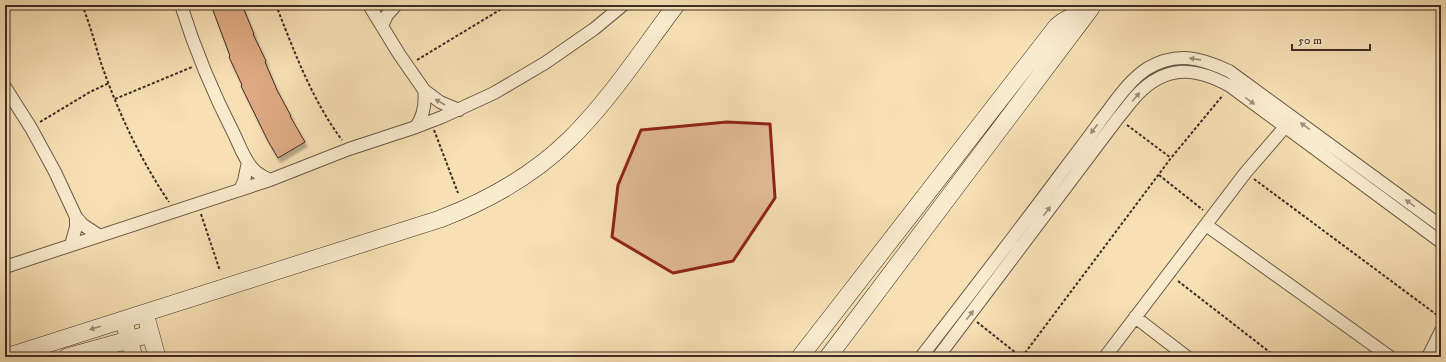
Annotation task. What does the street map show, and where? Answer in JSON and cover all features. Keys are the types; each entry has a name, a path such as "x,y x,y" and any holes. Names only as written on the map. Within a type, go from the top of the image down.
{"street":[{"path":"181,5 201,63 223,113 248,162 261,176 270,180"},
{"path":"368,5 424,90 440,102 458,110"},
{"path":"382,26 396,5"},
{"path":"5,267 270,180 349,148 416,127 458,110 494,93 545,63 594,29 623,5"},
{"path":"6,357 440,219 474,205 530,172 552,155 582,126 596,110 676,5"},
{"path":"800,357 1057,26 1064,19 1090,9"},
{"path":"828,357 1090,9"},
{"path":"938,357 969,316 1113,104 1126,88 1148,69 1162,62 1178,58 1193,58 1209,62 1229,71 1441,226"},
{"path":"921,357 1140,91 1161,77 1173,73 1198,73 1210,76 1230,86 1441,242"},
{"path":"5,87 31,128 55,172 76,217 83,225 100,236"},
{"path":"416,127 424,110 424,90"},
{"path":"1105,357 1246,172 1285,127"},
{"path":"240,190 244,181 248,162"},
{"path":"1347,172 1355,163"},
{"path":"71,245 76,227 76,217"},
{"path":"1209,221 1390,357"},
{"path":"146,312 150,334 157,357"},
{"path":"1135,317 1187,357"},
{"path":"123,320 134,357"},
{"path":"942,330 952,338"},
{"path":"1428,357 1441,331"},
{"path":"67,357 150,334"}],"path":[{"path":"82,5 115,99 138,151 175,211"},
{"path":"276,5 297,57 315,94 331,125 349,148"},
{"path":"407,66 508,5"},
{"path":"115,99 201,63"},
{"path":"31,128 90,92 109,83"},
{"path":"969,316 1021,357 1171,158 1230,86"},
{"path":"1118,118 1171,158"},
{"path":"431,121 458,193"},
{"path":"1246,172 1441,318"},
{"path":"1158,175 1209,221"},
{"path":"197,204 220,272"},
{"path":"1168,274 1276,357"}],"highlighted area":[{"path":"727,122 770,124 775,198 733,261 673,273 612,237 618,185 641,130"}],"building":[{"path":"211,5 242,5 277,90 305,142 278,158 241,86 242,85 229,57 230,56"}]}
